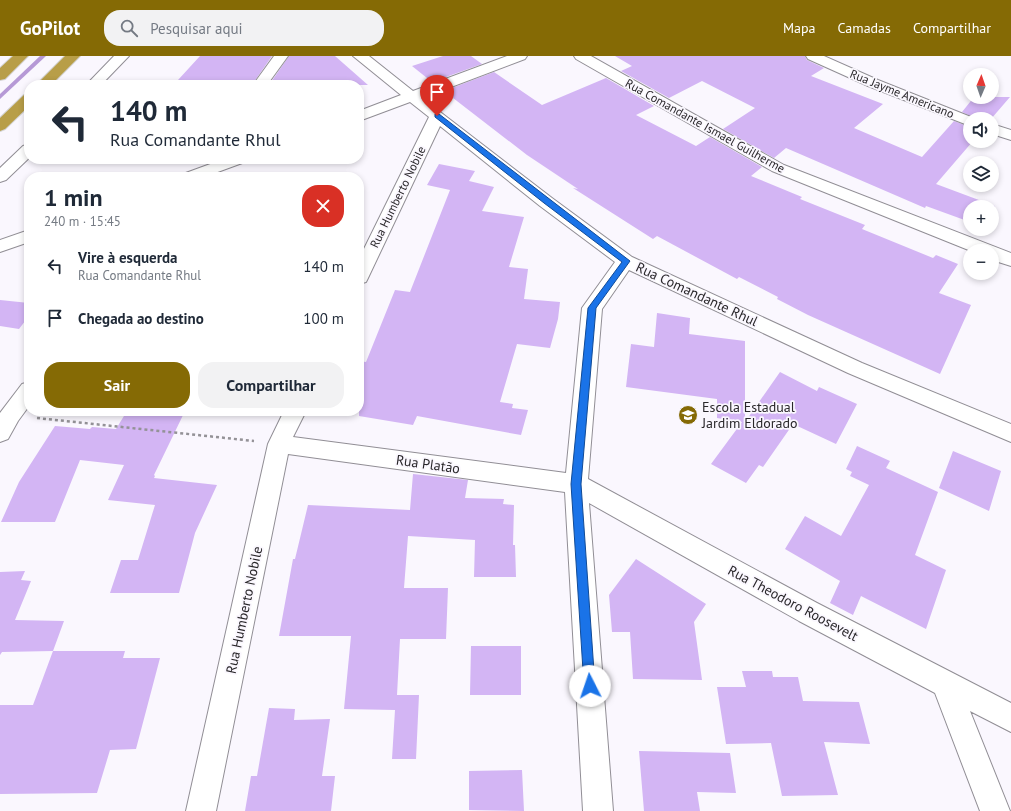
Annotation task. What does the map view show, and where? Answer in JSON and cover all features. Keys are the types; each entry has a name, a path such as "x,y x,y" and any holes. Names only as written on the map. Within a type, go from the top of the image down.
{"highway":[{"path":"0,76 21,56"},
{"path":"48,80 73,56"},
{"path":"0,126 24,103"}],"street":[{"path":"98,80 122,56"},
{"path":"264,80 281,56"},
{"name":"Rua Comandante Rhul","path":"360,56 546,202 626,261 855,368 1011,433"},
{"path":"364,114 520,56"},
{"name":"Rua Comandante Ismael Guilherme","path":"581,56 778,168 970,244"},
{"name":"Rua Jayme Americano","path":"813,56 873,83 963,118"},
{"name":"Rua Humberto Nobile","path":"364,268 437,116"},
{"path":"999,131 1011,135"},
{"path":"0,177 24,153"},
{"path":"194,172 200,164"},
{"path":"203,172 225,164"},
{"path":"0,246 24,238"},
{"path":"999,256 1011,260"},
{"path":"598,811 576,484 592,308 626,261"},
{"path":"0,433 10,415 24,397"},
{"name":"Rua Humberto Nobile","path":"201,811 280,444 293,416"},
{"name":"Rua Platão","path":"280,444 576,484"},
{"name":"Rua Theodoro Roosevelt","path":"576,484 808,612 1011,718"},
{"path":"946,684 994,811"}],"path":[{"path":"10,415 280,444"}],"building":[{"path":"200,56 272,56 255,80 178,80"},
{"path":"289,56 335,56 362,80 272,80"},
{"path":"443,56 471,56 482,64 432,82 412,66"},
{"path":"615,56 805,56 807,60 824,68 811,76 883,104 854,128 922,157 954,121 963,124 963,148 967,148 936,184 979,200 963,200 963,219 926,206 925,208 786,148 774,158 723,129 755,108 702,81 669,98 621,71 632,66"},
{"path":"494,72 542,105 606,78 654,106 636,115 696,146 710,137 762,167 751,176 802,197 800,199 865,225 862,229 933,258 936,255 958,264 939,293 971,305 940,374 808,315 777,299 778,297 739,277 737,279 657,236 653,239 573,188 578,189 527,155 444,91"},
{"path":"999,97 1010,97 997,112 962,112 968,104 999,104"},
{"path":"439,164 475,171 469,181 494,187 482,211 524,217 509,267 528,269 524,299 560,302 558,319 550,348 517,344 500,402 513,404 512,408 528,410 521,435 417,416 413,425 359,416 364,416 364,362 366,362 395,290 410,292 450,190 427,185"},
{"path":"0,300 24,302 24,322 19,329 0,326"},
{"path":"657,313 690,318 689,334 745,341 745,422 780,372 817,391 819,387 857,404 836,444 793,424 763,467 759,465 746,483 711,464 742,422 717,418 717,399 626,387 631,344 654,347"},
{"path":"124,416 183,416 154,475 154,478 217,485 195,533 179,593 110,593 121,560 138,560 155,505 108,500 124,465 80,460 55,522 1,522 19,482 55,426 90,429 92,427 116,429"},
{"path":"857,446 890,461 886,468 938,492 915,555 946,570 926,629 861,596 853,615 830,603 840,581 785,549 805,516 841,536 869,485 850,476 852,472 846,469"},
{"path":"953,451 1001,471 989,511 939,488"},
{"path":"413,474 468,480 465,498 504,499 503,504 514,505 513,545 515,545 516,577 474,577 475,540 408,536 404,588 448,588 446,639 400,639 397,695 419,695 416,759 392,759 395,710 344,709 351,636 279,636 293,559 295,559 308,505 410,510"},
{"path":"636,559 706,604 694,622 702,680 633,679 630,632 612,632 609,595"},
{"path":"25,571 21,580 31,581 15,620 64,621 53,651 2,652 0,655 0,572"},
{"path":"471,646 521,646 521,695 470,695"},
{"path":"53,651 125,651 123,658 160,658 136,749 110,750 97,793 0,794 0,705 33,705"},
{"path":"742,671 772,671 773,677 798,677 803,701 859,702 870,744 824,742 838,795 782,796 771,743 726,744 717,687 746,687"},
{"path":"269,708 295,709 294,720 330,719 322,776 335,776 331,811 245,811 251,776 257,776"},
{"path":"639,751 730,753 736,793 697,792 700,811 644,811"},
{"path":"522,770 524,811 469,810 469,771"}],"waterway":[{"path":"0,97 43,56"}],"place":[{"name":"Escola Estadual Jardim Eldorado","path":"688,415"}],"route":[{"path":"437,116 546,202 626,261 592,308 576,484 590,686"}]}
